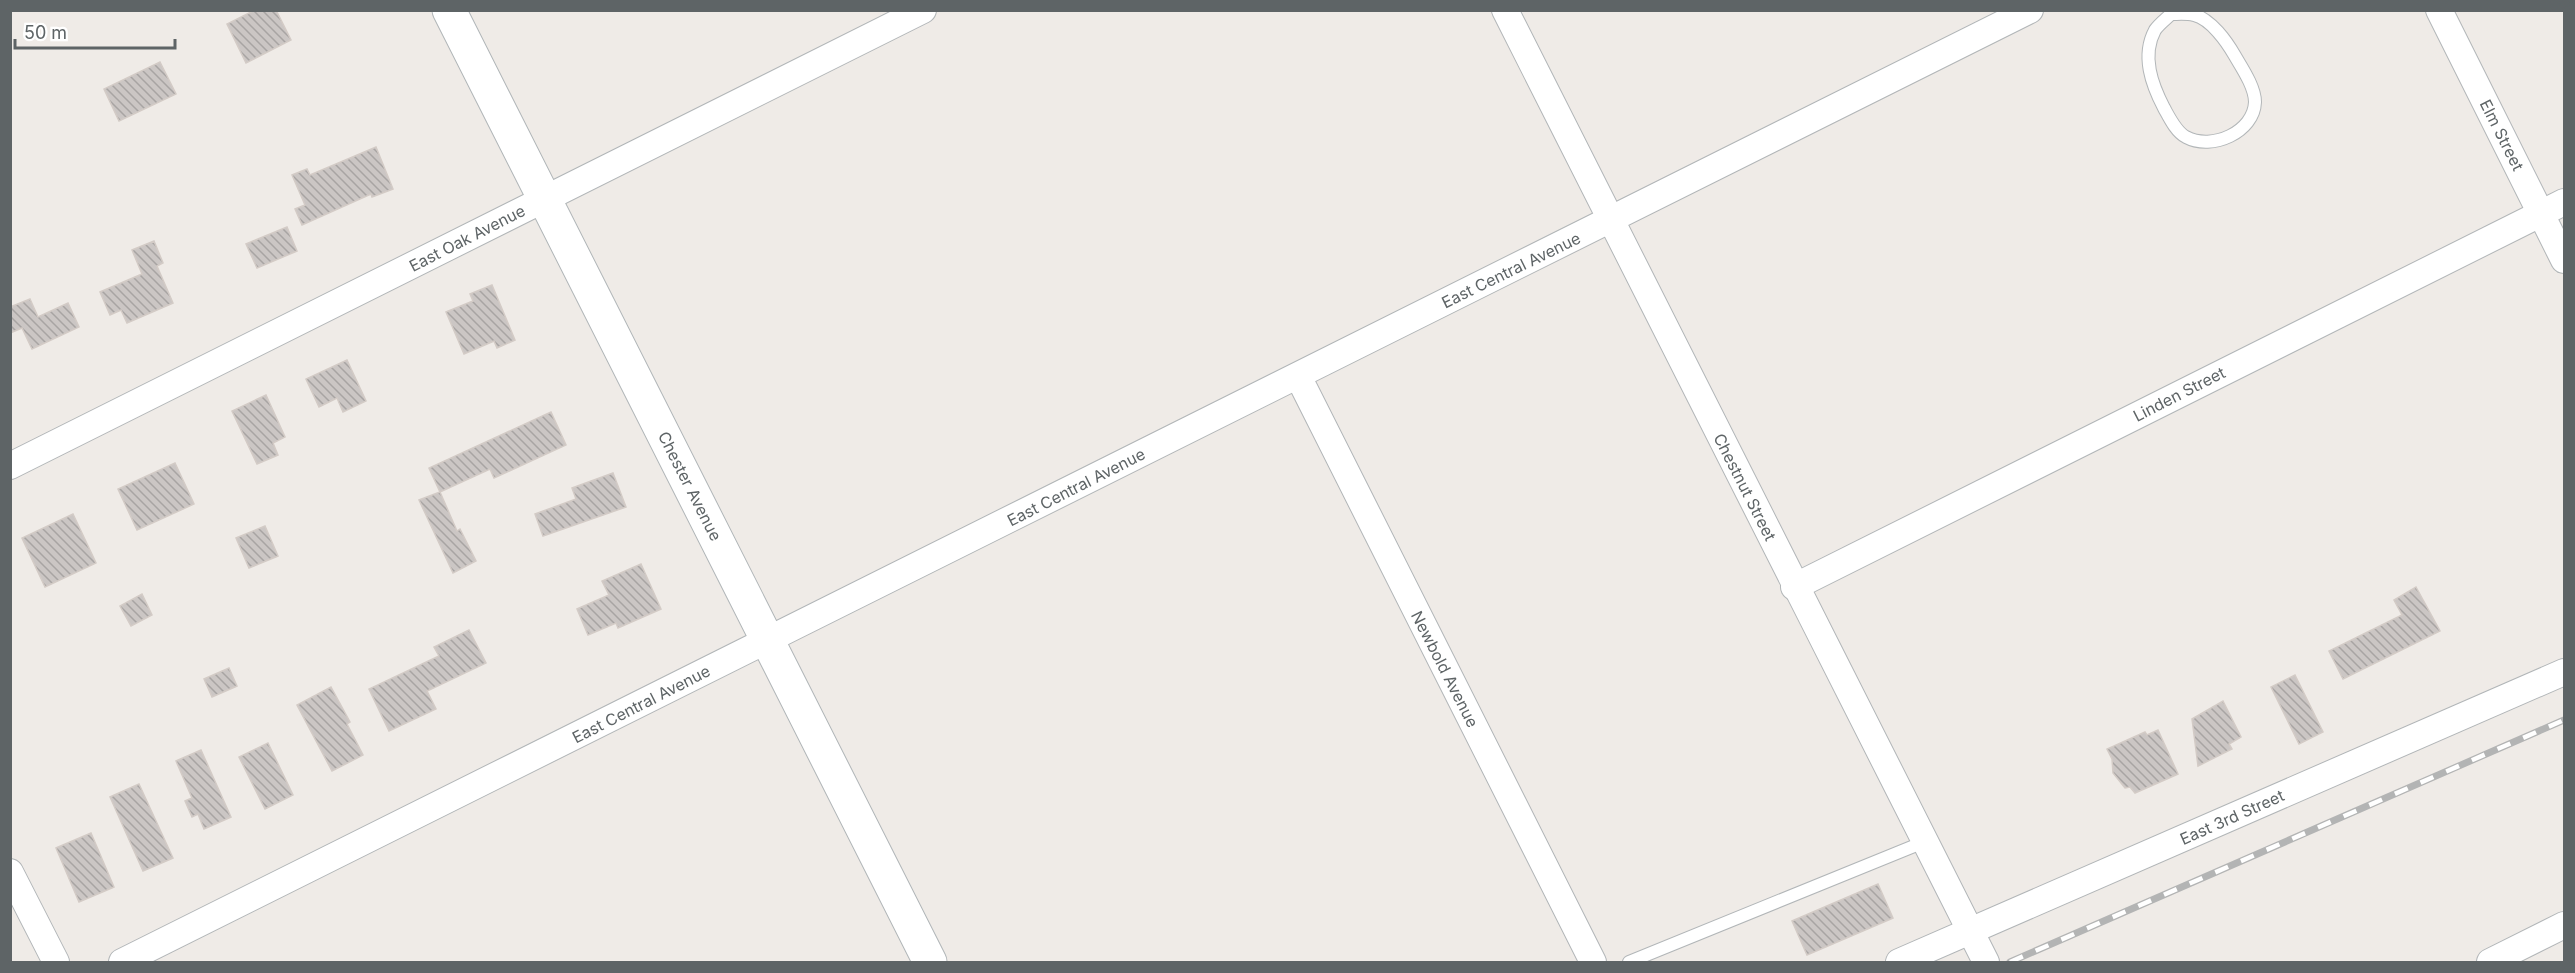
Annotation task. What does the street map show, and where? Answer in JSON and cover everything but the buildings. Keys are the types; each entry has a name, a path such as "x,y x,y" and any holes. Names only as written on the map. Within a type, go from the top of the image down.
{"main road":[{"name":"Chester Avenue","path":"449,10 930,963"}],"street":[{"name":"East Oak Avenue","path":"10,466 923,10"},
{"name":"Chestnut Street","path":"1505,10 1794,587 1986,963"},
{"name":"East Central Avenue","path":"122,963 2030,10"},
{"name":"Elm Street","path":"2439,10 2565,260"},
{"name":"Linden Street","path":"1794,587 2565,202"},
{"name":"Newbold Avenue","path":"1298,376 1593,963"},
{"name":"East 3rd Street","path":"1899,963 2565,672"},
{"path":"10,872 56,963"},
{"path":"2490,963 2565,925"}],"lane":[{"path":"2170,12 2196,15 2205,22 2226,40 2245,74 2255,100 2251,120 2232,136 2206,143 2185,137 2170,120 2152,87 2148,55 2155,30 2170,12"},
{"path":"1629,963 1924,842"}],"railway":[{"path":"2010,962 2564,720"}]}
